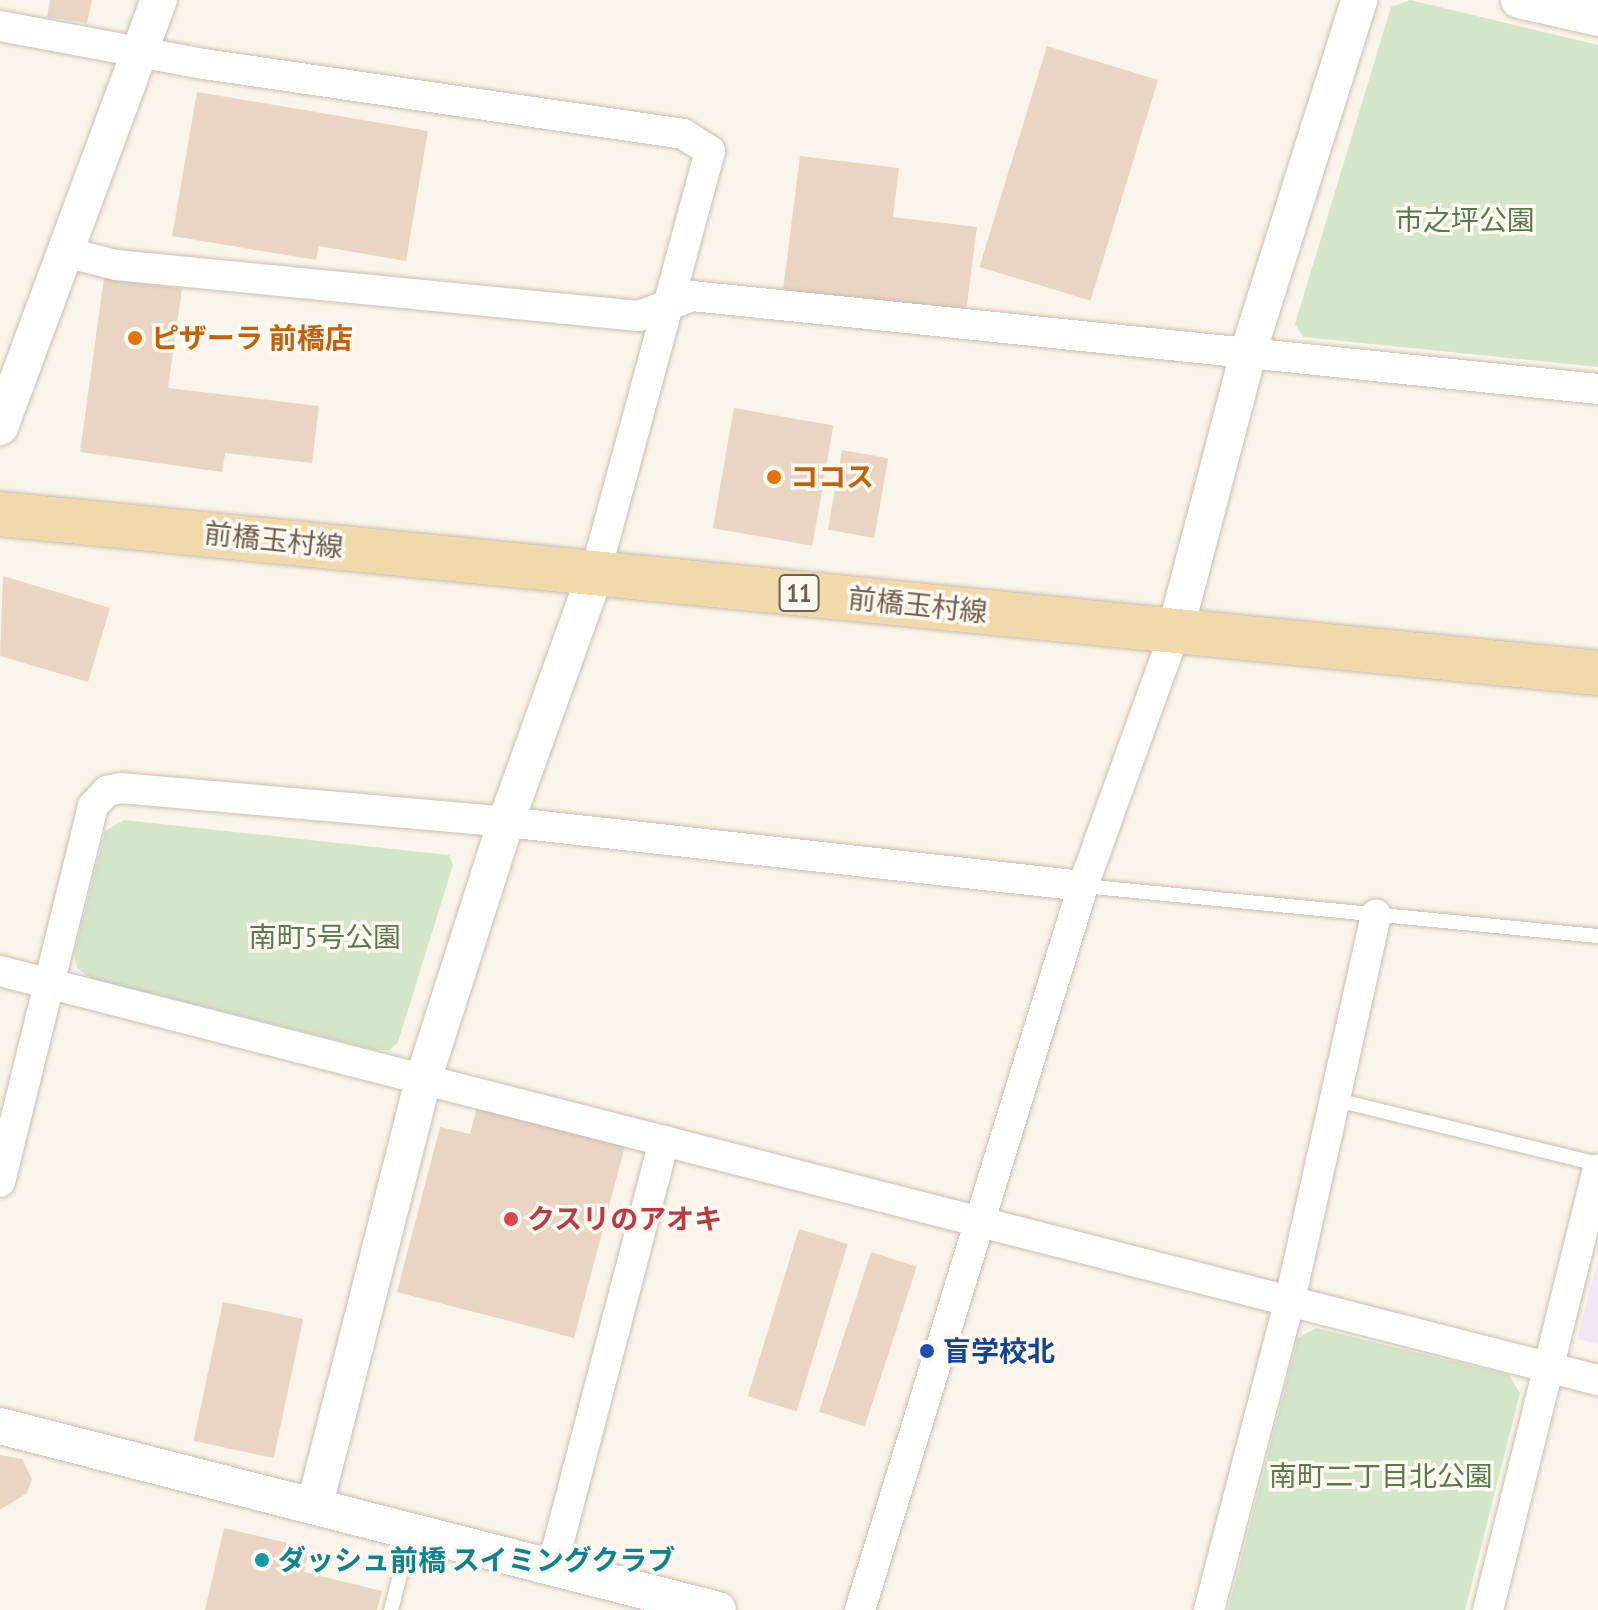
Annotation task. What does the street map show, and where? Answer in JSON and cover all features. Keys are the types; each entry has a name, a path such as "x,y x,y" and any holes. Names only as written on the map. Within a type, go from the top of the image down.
{"main road":[{"name":"前橋玉村線","path":"0,514 1598,673"}],"street":[{"path":"0,427 159,0"},
{"path":"860,1610 1083,886 1175,632 1248,353 1359,0"},
{"path":"1519,0 1598,18"},
{"path":"0,26 139,52 683,134 710,151 596,572 506,822 424,1077 315,1504"},
{"path":"64,252 116,265 639,316 692,296 1598,389"},
{"path":"0,1182 93,806 107,791 121,788 506,822 1083,886"},
{"path":"1209,1610 1290,1300 1376,914"},
{"path":"0,971 424,1077 977,1223 1598,1380"},
{"path":"552,1568 664,1140"},
{"path":"1488,1610 1598,1167"},
{"path":"0,1426 315,1504 715,1610"}],"lane":[{"path":"1083,886 1598,936"},
{"path":"1337,1100 1598,1167"},
{"path":"391,1610 411,1531"}],"shaded area":[{"path":"1598,1260 1598,1344 1577,1339"}],"green space":[{"name":"市之坪公園","path":"1410,0 1598,45 1598,367 1303,337 1295,324 1391,7"},
{"name":"南町5号公園","path":"124,820 449,855 453,865 398,1042 390,1050 376,1050 90,978 77,968 74,953 105,831"},
{"name":"南町二丁目北公園","path":"1316,1328 1509,1375 1520,1393 1465,1610 1228,1610 1298,1338"}],"building":[{"path":"50,0 92,0 87,23 47,17"},
{"path":"1047,46 1158,80 1090,301 979,267"},
{"path":"197,92 428,131 406,261 319,246 316,260 172,236"},
{"path":"800,156 899,168 893,217 977,227 966,312 783,290"},
{"path":"104,278 182,289 168,388 319,406 312,463 225,453 222,472 80,452"},
{"name":"ココス","path":"734,408 833,426 812,546 713,528"},
{"path":"842,450 888,458 874,538 828,530"},
{"path":"3,576 110,608 88,682 0,656"},
{"name":"クスリのアオキ","path":"477,1107 625,1146 574,1338 397,1292 440,1127 470,1134"},
{"path":"799,1229 848,1244 797,1411 748,1396"},
{"path":"871,1252 917,1267 865,1427 819,1412"},
{"path":"223,1302 303,1319 274,1458 193,1441"},
{"path":"0,1455 22,1459 32,1479 27,1493 0,1510"},
{"name":"ダッシュ前橋 スイミングクラブ","path":"224,1528 309,1548 304,1572 382,1591 377,1610 205,1610"}],"place":[{"name":"ピザーラ 前橋店","path":"135,338"},
{"name":"ココス","path":"774,477"},
{"name":"クスリのアオキ","path":"511,1219"},
{"name":"盲学校北","path":"927,1351"},
{"name":"ダッシュ前橋 スイミングクラブ","path":"262,1560"}]}
